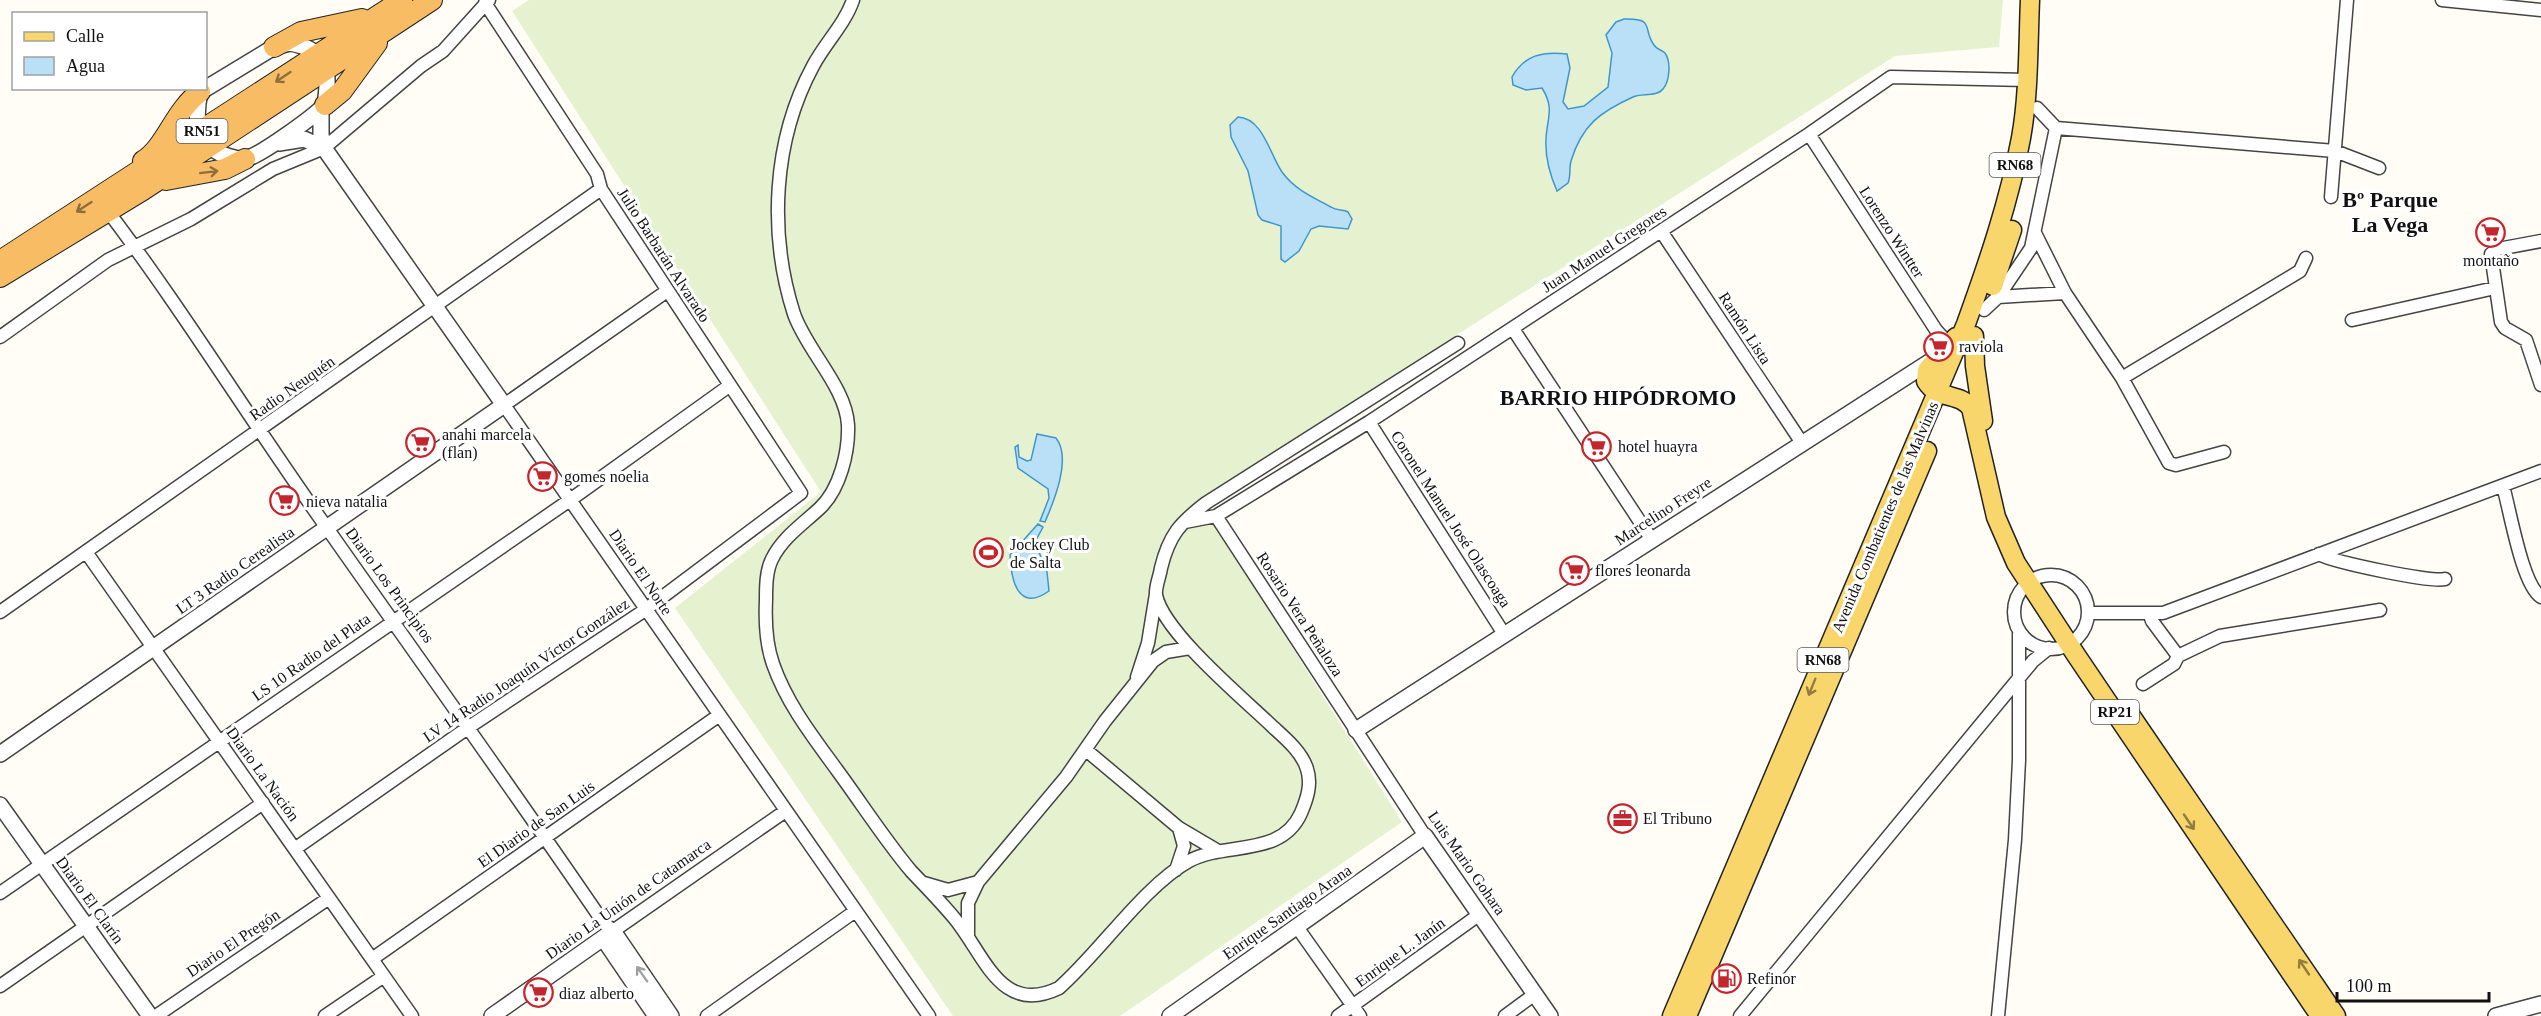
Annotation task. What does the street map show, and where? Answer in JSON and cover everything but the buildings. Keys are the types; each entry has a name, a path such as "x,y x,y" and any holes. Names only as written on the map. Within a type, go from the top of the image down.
{"highway":[{"name":"RN51","path":"0,277 134,195 203,140 394,12 432,0"},
{"path":"274,47 301,32 394,12"},
{"path":"323,107 342,91 394,12"},
{"path":"112,189 121,174 149,157 183,107 200,92"},
{"name":"RN51","path":"0,261 112,189 203,140"},
{"path":"134,195 173,178 225,169 245,159"}],"main road":[{"name":"Avenida Combatientes de las Malvinas","path":"1970,330 2011,186 2022,136 2030,0"},
{"name":"Avenida Combatientes de las Malvinas","path":"1670,1016 1681,996 1939,393 1970,330 1984,310 2018,209 2037,108 2041,0"},
{"path":"1970,330 1943,351 1925,376 1939,393 1967,392 1975,366"},
{"name":"RP21","path":"1970,330 1980,408 2004,512 2032,580"},
{"name":"Avenida Combatientes de las Malvinas","path":"1687,1016 1939,393"},
{"name":"RP21","path":"1939,393 1967,402 1971,408 1996,517 2016,563 2032,580 2320,1016"},
{"name":"RP21","path":"2072,641 2162,759 2336,1016"}],"street":[{"path":"853,0 804,84 784,140 779,172 779,226 789,297 799,326 844,406 848,421 846,448 830,496 790,534 770,563 766,589 766,631 773,665 791,704 904,862 968,935 999,981 1010,991 1034,997 1049,993 1069,980 1175,870 1189,861 1218,851 1266,843 1289,832 1301,814 1309,781 1304,762 1290,742 1190,648 1161,606 1156,593"},
{"path":"2331,197 2347,0"},
{"path":"2442,0 2541,10"},
{"path":"0,337 108,260 191,219 273,169 324,148 421,66 443,51 487,1"},
{"name":"Julio Barbarán Alvarado","path":"487,1 597,174 601,189 801,493"},
{"path":"207,88 274,47 290,43 309,48 322,61 329,83 323,107 321,135 324,148"},
{"name":"Juan Manuel Gregores","path":"1216,516 1369,422 1513,329 1809,134 1891,77 2027,81"},
{"path":"203,90 200,92 196,116 203,140 223,155 245,159 271,145 323,107"},
{"path":"2037,108 2056,128 2335,152 2379,168"},
{"path":"1984,310 1998,297 2031,248 2056,128"},
{"name":"Lorenzo Wintter","path":"1809,134 1936,330 1943,351"},
{"path":"271,145 304,139 324,148"},
{"name":"Diario El Norte","path":"324,148 926,1015"},
{"name":"Radio Neuquén","path":"0,612 601,189"},
{"name":"Diario Los Principios","path":"107,210 135,247 326,528 546,838 606,931 665,1015"},
{"name":"Ramón Lista","path":"1661,231 1802,443"},
{"path":"2035,234 2065,293 2122,378 2169,463 2176,465 2224,452"},
{"path":"2541,241 2498,249 2491,254 2501,322 2505,328 2526,340 2541,385"},
{"path":"2122,378 2300,271 2306,258"},
{"path":"2352,320 2495,288"},
{"name":"LT 3 Radio Cerealista","path":"0,754 668,291"},
{"path":"1998,297 2065,293"},
{"path":"1513,329 1652,540"},
{"path":"1133,685 1148,643 1156,593 1171,538 1181,522 1206,503 1458,343"},
{"name":"Marcelino Freyre","path":"1356,730 1943,351"},
{"path":"1899,381 1919,383 1939,393"},
{"name":"LS 10 Radio del Plata","path":"0,893 570,500 729,386"},
{"name":"Coronel Manuel José Olascoaga","path":"1369,422 1504,634"},
{"path":"2088,613 2102,611 2150,615 2163,613 2541,471"},
{"path":"2503,486 2526,574 2534,593 2541,597"},
{"name":"LV 14 Radio Joaquín Víctor González","path":"296,848 469,727 645,609 801,493"},
{"path":"1181,522 1216,516"},
{"name":"Rosario Vera Peñaloza","path":"1216,516 1356,730"},
{"name":"Diario La Nación","path":"86,552 412,1016"},
{"path":"2319,554 2344,563 2383,569 2431,581 2445,579"},
{"path":"1740,1016 2018,680 2049,648 2072,641 2086,622 2088,613 2080,590 2071,581 2048,575 2032,580 2016,599 2015,620 2019,630 2031,643 2049,648"},
{"path":"2143,684 2174,664 2178,657 2220,636 2380,610"},
{"path":"2150,615 2178,657"},
{"path":"1998,1016 2015,840 2019,760 2019,630"},
{"path":"968,935 968,903 978,882 1086,750 1133,685 1160,655 1190,648"},
{"name":"El Diario de San Luis","path":"372,959 718,716"},
{"name":"Luis Mario Gohara","path":"1356,730 1425,836 1550,1016"},
{"path":"1086,750 1179,828 1218,851"},
{"path":"0,986 263,803"},
{"name":"Diario El Clarín","path":"0,805 150,1016"},
{"name":"Diario La Unión de Catamarca","path":"492,1016 606,931 784,812"},
{"path":"1175,870 1184,846 1179,828"},
{"name":"Enrique Santiago Arana","path":"1170,1016 1425,836"},
{"path":"924,883 948,890 978,882"},
{"name":"Diario El Pregón","path":"156,1016 329,898"},
{"path":"708,1016 854,912"},
{"name":"Enrique L. Janín","path":"1338,1016 1357,1011 1480,914"},
{"path":"1297,927 1357,1011"},
{"path":"325,1016 384,976"},
{"path":"1505,1016 1535,994"},
{"path":"2496,1016 2541,1004"}],"green space":[{"name":"Jockey Club de Salta","path":"529,0 2003,0 1999,47 1895,56 1199,499 1402,822 1120,1016 953,1016 675,608 821,492 512,11"}],"water":[{"path":"1624,19 1640,20 1644,23 1656,48 1665,53 1669,66 1667,81 1660,91 1633,97 1611,108 1594,121 1575,149 1570,164 1568,183 1557,191 1546,152 1549,108 1546,95 1542,88 1526,90 1513,85 1512,77 1522,64 1535,56 1550,53 1567,54 1570,68 1563,102 1568,109 1584,106 1608,87 1612,53 1606,35 1616,22"},
{"path":"1238,117 1247,119 1260,130 1282,172 1293,184 1333,208 1348,212 1352,219 1348,229 1319,226 1311,229 1299,251 1285,262 1281,259 1281,226 1262,220 1258,215 1248,171 1231,137 1230,125"},
{"path":"1037,434 1056,438 1062,457 1060,480 1045,522 1040,521 1049,498 1048,489 1018,468 1015,447 1018,445 1019,457 1027,461 1031,460"},
{"path":"1038,524 1043,527 1035,542 1047,572 1049,591 1038,597 1030,598 1018,591 1012,574 1010,555"}],"place":[{"name":"montaño","path":"2491,232"},
{"name":"raviola","path":"1938,346"},
{"name":"anahi marcela (flan)","path":"421,443"},
{"name":"hotel huayra","path":"1597,446"},
{"name":"gomes noelia","path":"543,476"},
{"name":"nieva natalia","path":"285,501"},
{"name":"Jockey Club de Salta","path":"989,553"},
{"name":"flores leonarda","path":"1574,570"},
{"name":"El Tribuno","path":"1622,818"},
{"name":"Refinor","path":"1726,978"},
{"name":"diaz alberto","path":"538,993"}],"district":[{"name":"Bº Parque La Vega","path":"2390,212"},
{"name":"BARRIO HIPÓDROMO","path":"1618,397"}]}
